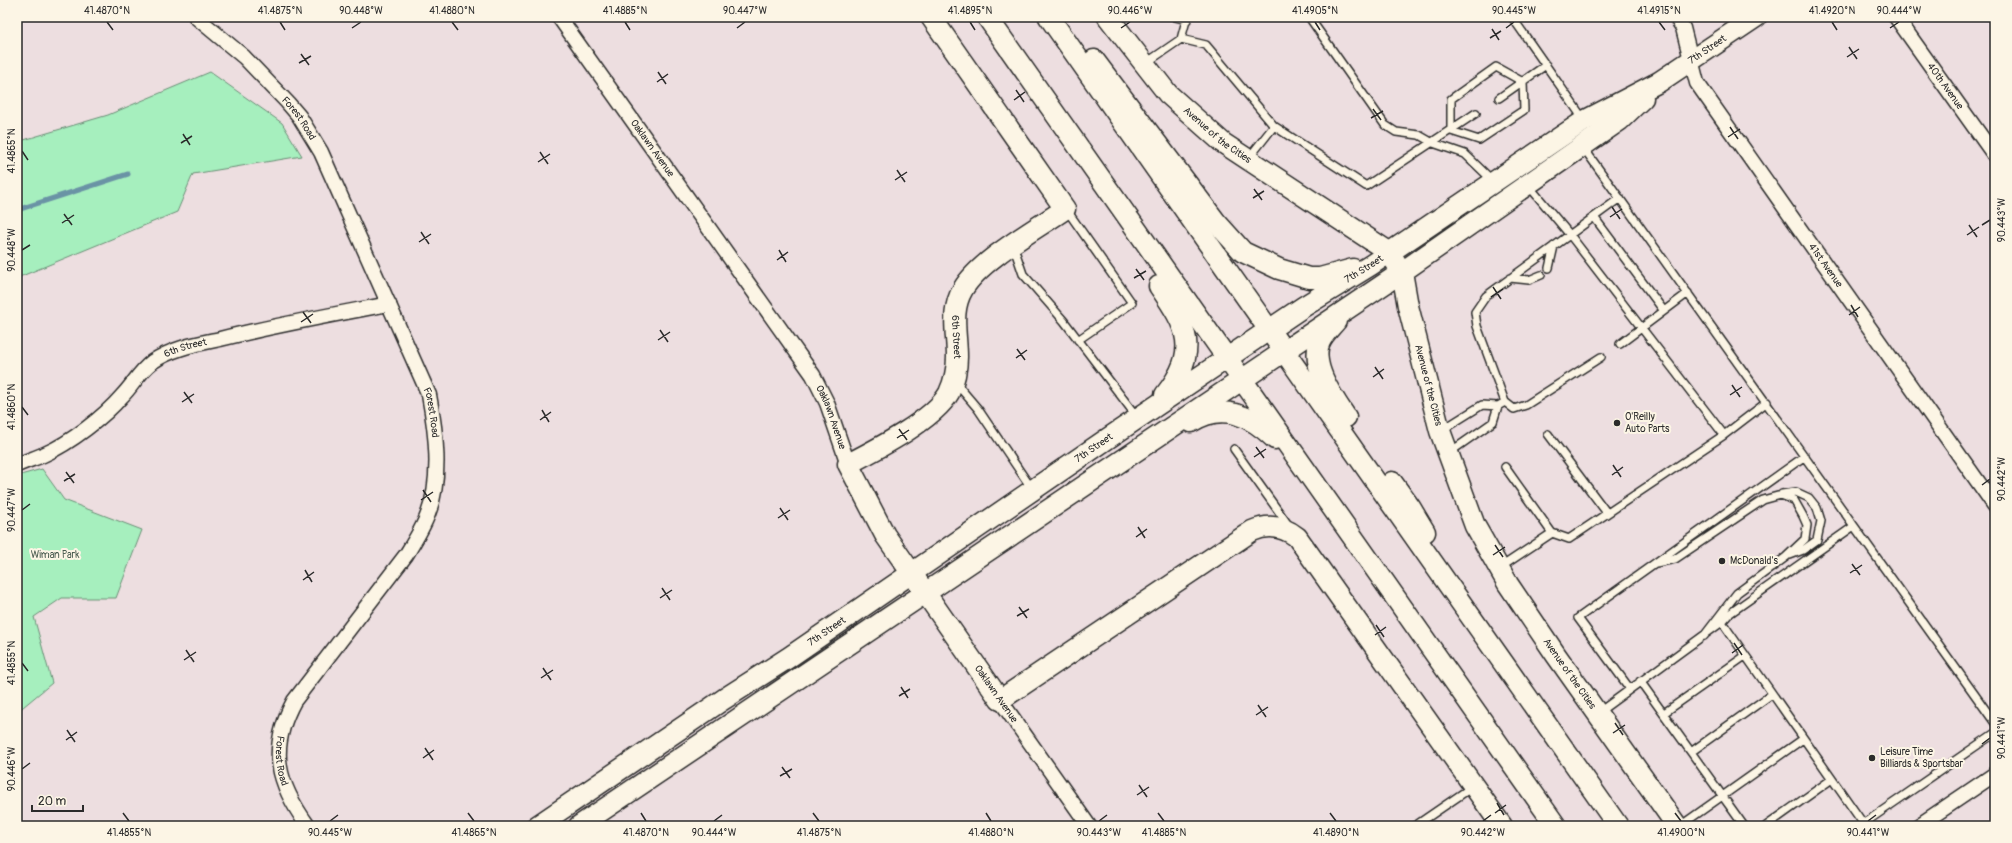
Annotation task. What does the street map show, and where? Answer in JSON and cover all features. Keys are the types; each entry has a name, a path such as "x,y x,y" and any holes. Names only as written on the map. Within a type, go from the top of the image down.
{"main road":[{"path":"931,17 1066,209"},
{"path":"987,17 1556,826"},
{"path":"1049,17 1268,331 1618,826"},
{"path":"1057,17 1106,75 1216,222 1243,252 1279,269 1309,278 1320,278 1371,265"},
{"name":"Avenue of the Cities","path":"1108,17 1168,94 1187,113 1223,144 1389,252 1402,272 1411,322 1440,431 1447,454 1475,526 1499,569 1556,655 1678,826"},
{"name":"7th Street","path":"537,826 724,699 795,653 1226,358 1371,265 1584,121 1659,82 1756,17"},
{"name":"7th Street","path":"579,826 1402,272 1620,120 1659,82"},
{"path":"1045,100 1106,210 1181,321 1186,344 1183,369 1156,407"},
{"name":"6th Street","path":"848,464 884,445 913,426 941,403 948,393 956,370 957,356 954,318 957,303 963,290 977,270 1066,209"},
{"path":"1347,308 1321,338 1319,348 1320,366 1328,391 1410,507 1478,628"},
{"path":"1133,453 1198,417 1222,412 1236,413 1264,429 1300,463"},
{"name":"Oaklawn Avenue","path":"848,464 885,535 1000,700"},
{"path":"1000,700 1252,531 1259,528 1278,527 1289,531 1297,537 1502,826"}],"street":[{"name":"Forest Road","path":"196,17 244,57 299,116 321,152 429,395 436,441 433,491 428,513 406,555 294,701 286,716 278,750 279,766 289,796 308,826"},
{"name":"Oaklawn Avenue","path":"559,17 812,375 827,403 848,464"},
{"name":"41st Avenue","path":"1676,17 1683,28 1699,86 1995,506"},
{"name":"40th Avenue","path":"1896,17 1995,156"},
{"name":"6th Street","path":"17,464 46,454 65,443 95,421 122,396 138,375 152,362 167,354 184,347 271,326 389,304"},
{"name":"Oaklawn Avenue","path":"1000,700 1089,826"},
{"path":"1918,826 1995,774"}],"lane":[{"path":"1144,65 1181,39 1187,18 1175,17"},
{"path":"1309,17 1385,125 1396,132 1419,136 1433,143 1465,154 1494,182"},
{"path":"1512,17 1584,121"},
{"path":"1181,39 1206,45 1274,126 1366,186 1433,143 1476,113"},
{"path":"1499,98 1546,65"},
{"path":"1451,131 1451,99 1496,67 1523,82"},
{"path":"1451,131 1479,140 1524,110 1523,82"},
{"path":"1247,160 1274,126"},
{"path":"1583,146 1995,723"},
{"path":"1527,185 1570,235 1724,434"},
{"path":"1447,454 1493,422 1501,404 1477,326 1475,312 1486,296 1620,198"},
{"path":"1066,209 1132,303 1078,340"},
{"path":"1594,217 1664,312"},
{"path":"1013,244 1023,274 1078,340 1138,418"},
{"path":"1549,268 1554,246"},
{"path":"1510,278 1529,280 1541,275"},
{"path":"1620,344 1688,293"},
{"path":"1440,431 1482,405 1501,404 1514,409 1526,405 1601,357"},
{"path":"953,381 978,409 1032,490"},
{"path":"1505,467 1552,533 1569,539 1724,434 1767,402"},
{"path":"1548,434 1607,513"},
{"path":"1234,449 1297,537"},
{"path":"1630,689 1578,618 1805,456"},
{"path":"1652,564 1675,559 1763,500 1796,492 1809,498 1817,508 1821,520 1817,540 1803,550 1786,557"},
{"path":"1704,636 1737,594 1786,557 1805,539 1807,525 1794,500 1781,495"},
{"path":"1597,713 1704,636 1722,622 1729,614 1854,526"},
{"path":"1499,569 1552,533"},
{"path":"1722,622 1863,825 1995,732"},
{"path":"1664,713 1745,656"},
{"path":"1640,682 1664,713 1744,826"},
{"path":"1691,752 1772,694"},
{"path":"1678,826 1804,739"},
{"path":"1766,826 1832,779"},
{"path":"1415,826 1474,785"}],"green space":[{"path":"210,72 282,123 302,156 193,174 177,212 17,278 17,142 108,115"},
{"name":"Wiman Park","path":"42,469 64,500 142,530 116,598 62,598 34,617 52,683 17,712 17,476"}],"waterway":[{"path":"17,210 128,174"}],"place":[{"name":"O'Reilly Auto Parts","path":"1617,423"},
{"name":"McDonald's","path":"1722,561"},
{"name":"Leisure Time Billiards & Sportsbar","path":"1872,758"}]}
